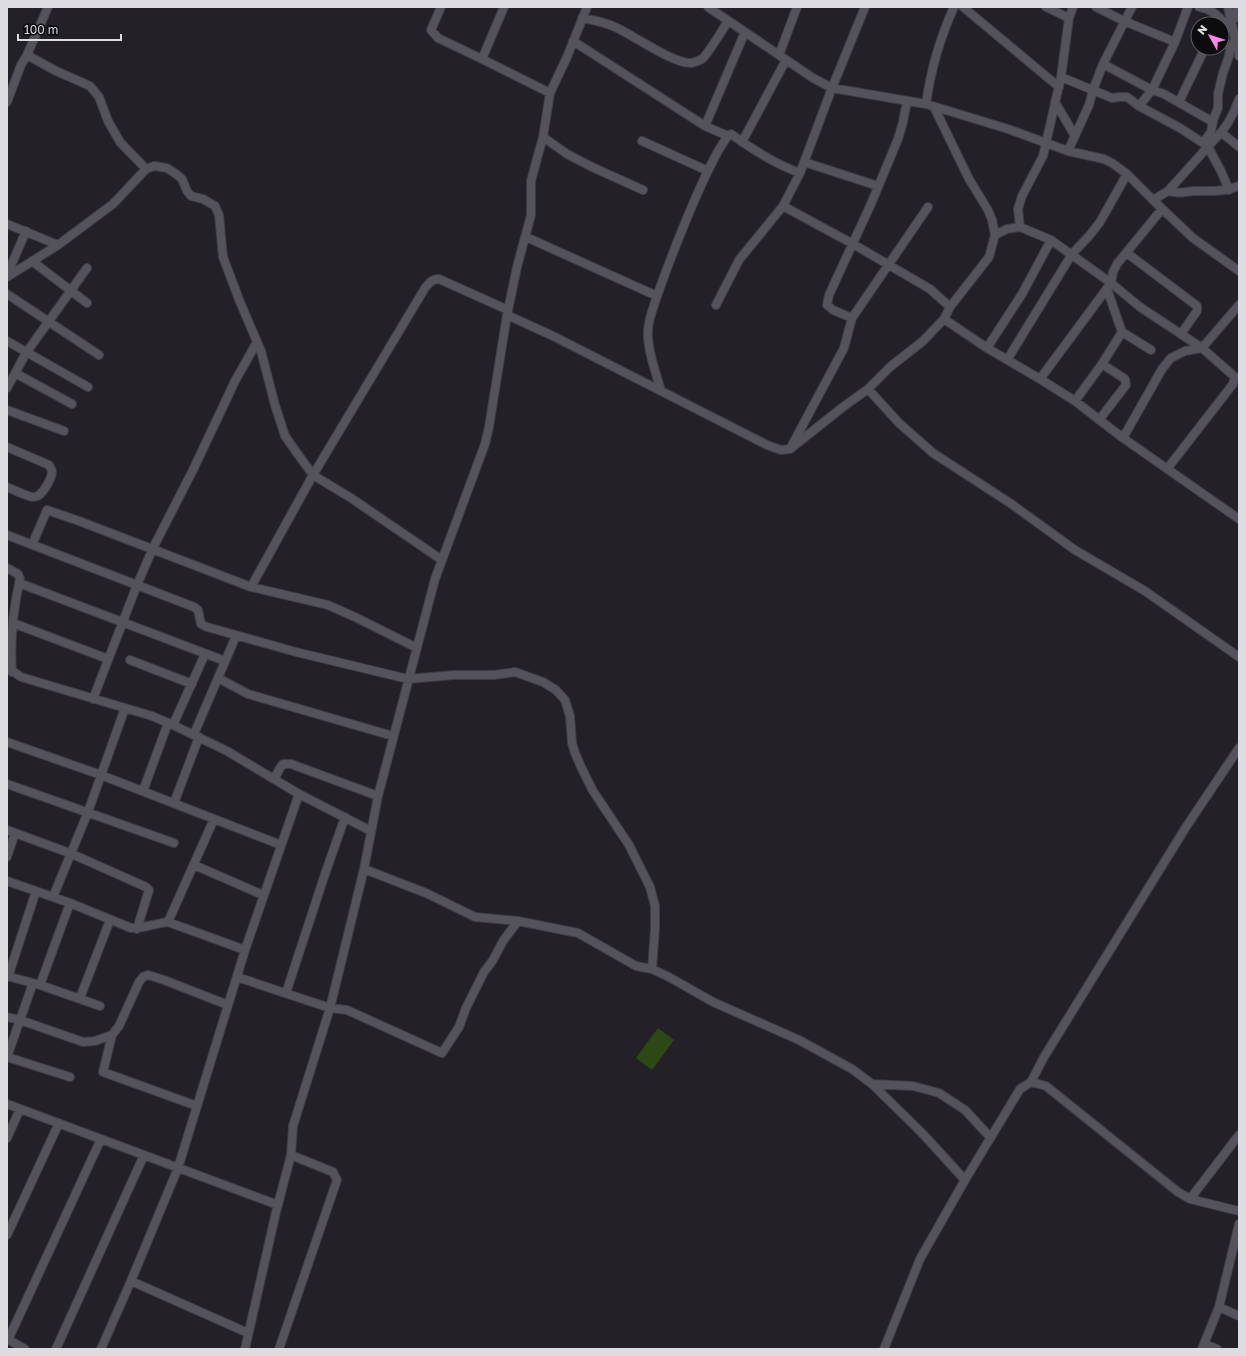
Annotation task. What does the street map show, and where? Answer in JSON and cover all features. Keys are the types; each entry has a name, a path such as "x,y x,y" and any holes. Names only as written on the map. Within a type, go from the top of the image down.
{"street":[{"path":"7,102 8,93 27,55 48,7"},
{"path":"441,7 431,30 438,38 550,93"},
{"path":"482,59 504,7"},
{"path":"245,1349 278,1205 291,1156 293,1126 330,1008 364,869 378,796 416,648 435,579 485,444 507,313 531,215 531,181 543,137 550,93 587,7"},
{"path":"708,7 813,78 832,88 926,104 1008,129 1068,151 1104,160 1127,174 1152,200 1193,238 1239,270"},
{"path":"779,55 797,7"},
{"path":"716,305 739,260 782,206 800,173 865,7"},
{"path":"926,104 934,60 943,31 954,7"},
{"path":"963,7 1059,87"},
{"path":"1046,7 1069,18"},
{"path":"1020,227 1018,209 1022,196 1043,156 1059,87 1069,18 1073,7"},
{"path":"1096,7 1124,21 1175,42"},
{"path":"1068,151 1089,105 1103,64 1132,7"},
{"path":"1139,106 1152,90 1175,42 1188,7"},
{"path":"1199,7 1207,8 1214,16"},
{"path":"1228,7 1239,56"},
{"path":"1232,26 1238,7"},
{"path":"582,18 601,21 666,55 683,62 690,63 696,62 703,58 728,21"},
{"path":"705,126 745,32"},
{"path":"1152,200 1168,191 1200,157 1211,132 1218,108 1218,94 1225,64 1229,56 1230,48 1235,40"},
{"path":"573,41 705,126 728,136 730,134 783,167 800,173"},
{"path":"27,55 44,65 90,86 99,97 108,121 120,142 146,169"},
{"path":"1179,102 1201,56"},
{"path":"742,142 786,60"},
{"path":"1103,64 1152,90 1164,94 1213,122"},
{"path":"1061,77 1112,98 1127,97 1139,106 1180,128 1205,145 1221,171 1235,189 1214,192 1194,191 1177,194 1168,191"},
{"path":"1205,145 1222,133 1237,106 1239,99"},
{"path":"852,318 833,310 827,305 829,295 871,204 901,130 907,101"},
{"path":"1055,102 1075,136"},
{"path":"251,587 313,475 425,288 434,279 439,280 507,313 767,445 781,450 790,450 868,389 890,367 923,341 944,319 950,307 989,257 995,235 992,220 934,107"},
{"path":"1222,133 1239,147"},
{"path":"661,391 648,338 648,323 672,256 701,184 721,145 728,136"},
{"path":"543,137 567,154 643,190"},
{"path":"642,140 708,170"},
{"path":"804,162 878,186"},
{"path":"7,276 58,245 113,204 146,169 154,166 167,168 182,179 191,196 215,206 219,215 223,257 261,351 275,405 286,436 313,475 351,498 442,560"},
{"path":"1007,360 1072,254 1100,222 1127,174"},
{"path":"782,206 853,244 930,289 950,307"},
{"path":"790,450 844,348 852,318 928,207"},
{"path":"1040,379 1109,286 1113,272 1162,209"},
{"path":"7,224 58,245"},
{"path":"995,235 1007,229 1020,227 1051,240 1072,254 1109,286 1202,348 1236,376 1233,384 1167,468"},
{"path":"7,276 26,231"},
{"path":"526,237 657,296"},
{"path":"987,348 1022,294 1051,240"},
{"path":"1127,253 1197,306 1196,311 1181,334"},
{"path":"32,261 86,303"},
{"path":"7,388 11,376 26,353 87,268"},
{"path":"1109,286 1122,332 1151,350"},
{"path":"7,294 98,355"},
{"path":"1123,438 1162,369 1171,358 1185,351 1202,348 1239,305"},
{"path":"944,319 987,348 1075,401 1123,438 1239,519"},
{"path":"1075,401 1102,364 1122,332"},
{"path":"7,341 88,387"},
{"path":"93,699 137,585 153,548 193,470 235,381 257,342"},
{"path":"1099,420 1126,385 1125,379 1102,364"},
{"path":"11,376 72,404"},
{"path":"868,389 899,423 933,453 1010,503 1075,550 1145,591 1239,657"},
{"path":"7,410 64,432"},
{"path":"7,447 49,465 52,470 47,487 39,496 34,497 7,487"},
{"path":"32,545 47,510 80,520 251,587 328,605 416,648"},
{"path":"7,535 194,607 198,610 201,624 203,626 236,636 408,679 454,675 494,675 515,672 543,682 556,690 565,700 570,716 572,743 579,764 593,791 628,845 650,887 654,906 655,922 652,969"},
{"path":"7,568 19,576 19,583 10,612 13,624 10,670 26,679 152,716 170,724 226,751 299,794 371,831"},
{"path":"19,583 225,661"},
{"path":"13,624 108,659"},
{"path":"174,803 196,736 236,636"},
{"path":"143,791 170,724 192,684 206,654"},
{"path":"130,660 192,684"},
{"path":"218,678 248,694 394,736"},
{"path":"53,897 88,812 125,708"},
{"path":"7,742 101,775 281,845"},
{"path":"884,1349 920,1259 990,1137 1020,1089 1031,1082 1049,1050 1186,827 1239,748"},
{"path":"274,779 283,764 291,764 378,796"},
{"path":"7,784 174,843"},
{"path":"101,1349 178,1168 245,950 299,794"},
{"path":"286,993 344,817"},
{"path":"168,922 214,819"},
{"path":"7,857 11,832 72,854 148,888 149,890 144,909 137,928"},
{"path":"194,865 263,896"},
{"path":"364,869 426,893 475,917 518,921 578,933 636,966 652,969 713,1002 799,1040 852,1069 872,1084 922,1133 965,1180"},
{"path":"7,881 70,903 131,928 168,922 245,950"},
{"path":"36,891 8,976 80,998 100,1006"},
{"path":"70,903 20,1020 7,1057 70,1077"},
{"path":"80,998 110,920"},
{"path":"237,977 330,1008 346,1010 442,1053 459,1027 466,1008 484,972 493,960 503,941 518,921"},
{"path":"197,1106 103,1072 112,1035 119,1026 139,982 143,977 148,975 228,1005"},
{"path":"7,1017 20,1020 83,1042 96,1041 112,1035"},
{"path":"1031,1082 1046,1086 1178,1192 1190,1199 1239,1211"},
{"path":"872,1084 912,1086 939,1093 965,1110 990,1137"},
{"path":"7,1104 278,1205"},
{"path":"7,1138 20,1109"},
{"path":"7,1235 59,1123"},
{"path":"1190,1199 1239,1135"},
{"path":"25,1349 7,1340 101,1139"},
{"path":"56,1349 144,1155"},
{"path":"279,1349 338,1180 332,1172 291,1156"},
{"path":"1217,1349 1203,1346 1219,1307 1239,1224"},
{"path":"131,1281 248,1333"},
{"path":"1219,1307 1239,1316"}],"green space":[{"path":"658,1028 674,1040 652,1070 636,1058"}]}
